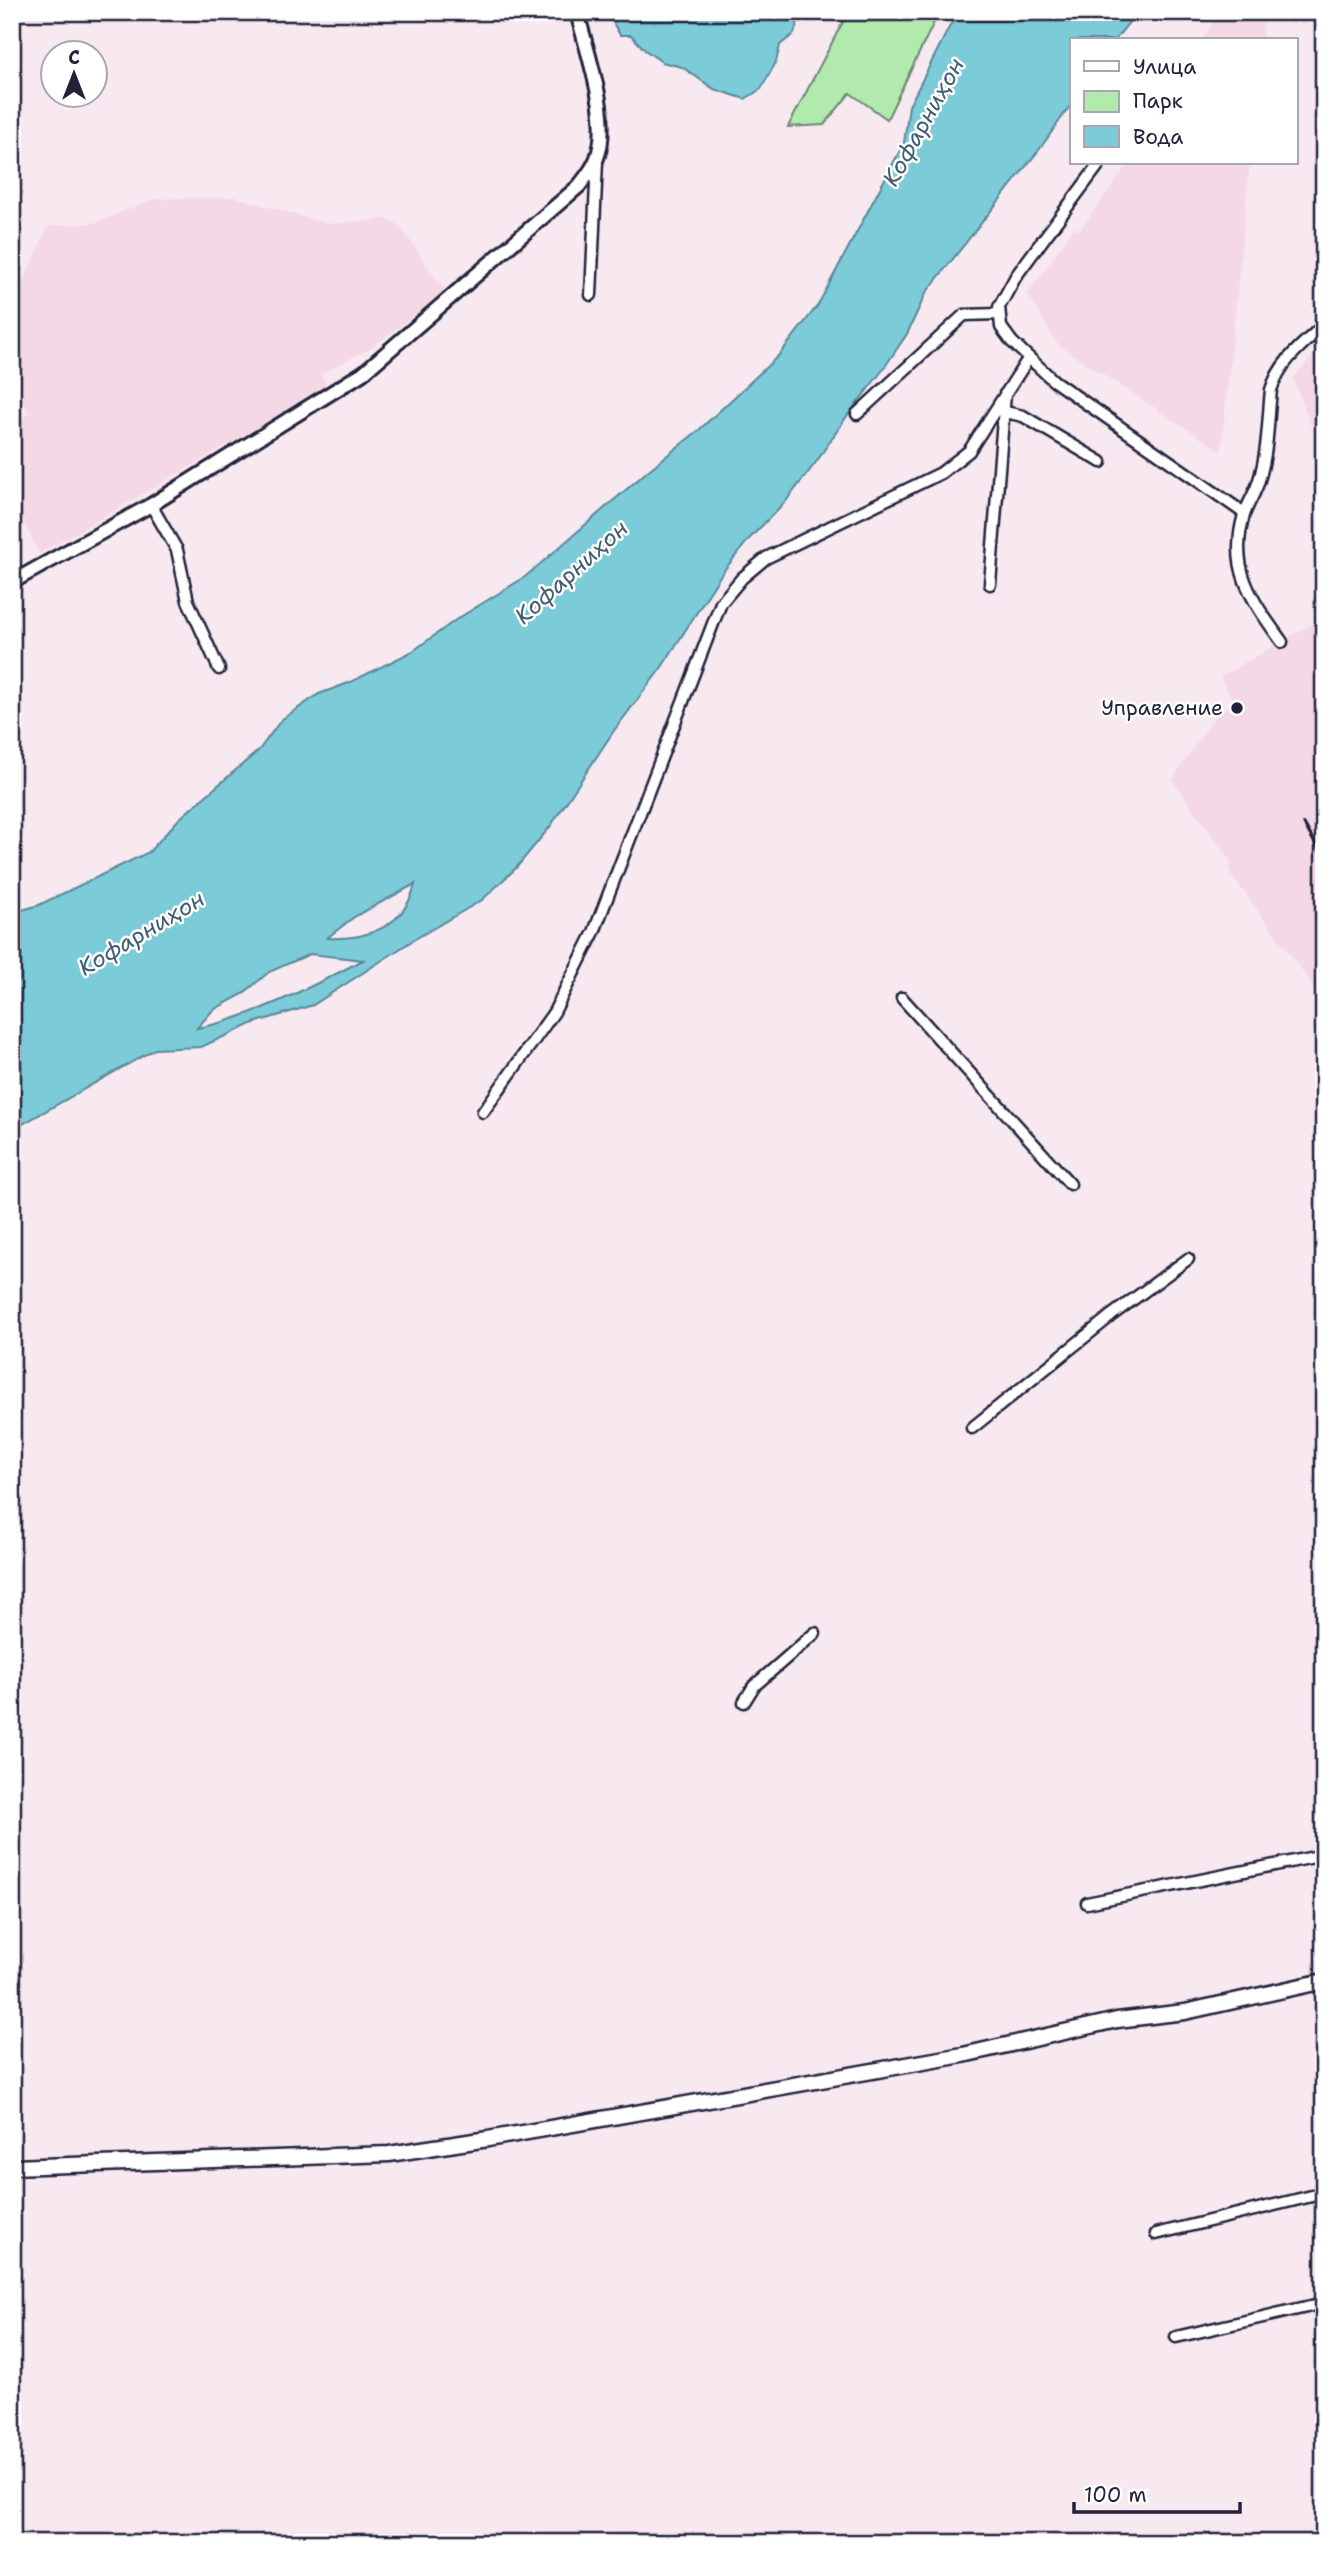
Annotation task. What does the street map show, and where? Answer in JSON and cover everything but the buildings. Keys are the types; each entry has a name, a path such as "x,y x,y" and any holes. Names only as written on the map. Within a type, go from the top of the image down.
{"main road":[{"path":"12,2167 389,2154 488,2140 963,2056 1117,2020 1185,2012 1324,1981"}],"street":[{"path":"578,12 599,98 601,122 591,295"},
{"path":"12,582 151,505 363,373 579,186 591,172 597,157"},
{"path":"1099,164 1016,276 1002,300 999,314 1001,327 1028,359 1054,381 1244,513"},
{"path":"857,414 964,315 999,314"},
{"path":"1282,642 1253,601 1243,578 1238,554 1244,513 1259,480 1271,390 1276,376 1287,359 1324,325"},
{"path":"483,1112 554,1012 594,932 721,603 741,578 766,558 941,473 969,451 1028,359"},
{"path":"990,584 1005,394"},
{"path":"1005,412 1023,416 1101,462"},
{"path":"151,505 177,550 188,601 219,669"},
{"path":"902,998 1070,1184"},
{"path":"972,1428 1112,1314 1188,1259"},
{"path":"744,1702 754,1686 815,1633"},
{"path":"1087,1903 1324,1856"},
{"path":"1156,2234 1324,2193"},
{"path":"1176,2337 1324,2303"}],"shaded area":[{"path":"1220,12 1265,12 1262,38 1203,38"},
{"path":"1128,164 1250,164 1221,451 1058,345 1028,294 1074,227 1079,231"},
{"path":"235,197 328,224 385,219 399,225 445,291 371,348 321,374 328,387 39,554 12,499 12,423 30,413 12,382 12,309 48,226 96,223 154,199"},
{"path":"1324,347 1324,459 1293,379"},
{"path":"1324,617 1324,1017 1309,980 1230,873 1230,860 1172,780 1217,713 1235,703 1220,677"}],"green space":[{"path":"848,12 939,12 887,119 850,93 824,125 788,127"}],"water":[{"path":"607,12 801,12 794,34 780,45 776,62 761,89 745,99 714,89 682,67 662,62 645,50 631,35 620,35"},
{"name":"Кофарниҳон","path":"957,12 1137,12 1117,38 1070,38 1070,106 1039,150 926,293 907,334 817,461 786,501 750,538 722,573 662,667 613,732 550,827 516,868 482,900 415,939 313,1005 254,1023 201,1047 155,1049 12,1130 12,913 39,905 149,852 179,819 259,750 281,720 319,694 351,682 413,651 457,619 525,577 699,430 779,355 818,305 904,143 909,106","holes":["415,884 403,911 382,928 356,936 327,938 354,917","310,954 363,960 259,1009 197,1028 213,1010 243,994 269,972"]}],"railway":[{"path":"1304,824 1324,859"}],"place":[{"name":"Управление","path":"1237,708"}]}
